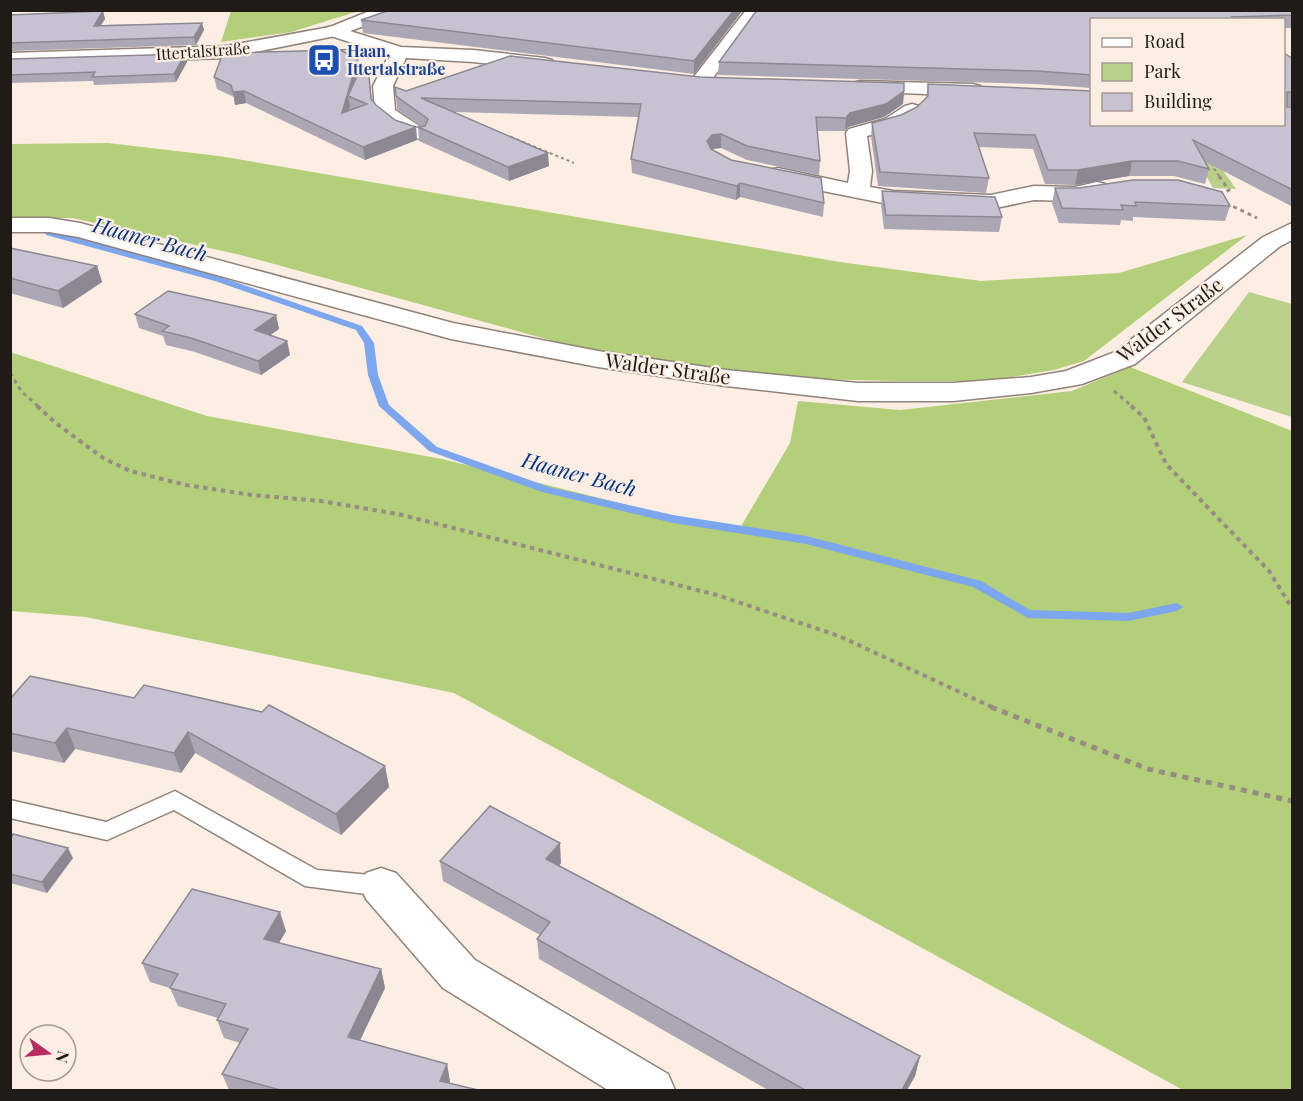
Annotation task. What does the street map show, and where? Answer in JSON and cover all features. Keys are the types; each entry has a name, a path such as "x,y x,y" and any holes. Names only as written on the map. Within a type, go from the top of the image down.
{"street":[{"name":"Ittertalstraße","path":"10,59 226,52 334,31 390,10"},
{"path":"700,82 755,10"},
{"path":"334,31 399,52 473,56 564,67"},
{"path":"399,52 382,86 385,112 418,134"},
{"path":"678,80 724,83"},
{"path":"843,86 987,91"},
{"path":"858,192 861,171 855,133 892,123 915,107 914,88"},
{"path":"760,171 893,198 991,202 1034,193 1075,194 1118,186"},
{"name":"Walder Straße","path":"10,225 49,225 80,230 451,331 598,359 726,378 858,392 953,392 1031,385 1091,372 1125,358 1283,235"},
{"path":"381,886 459,974 651,1090"}],"lane":[{"path":"226,52 268,55"},
{"path":"314,54 399,52"},
{"path":"10,809 107,831 175,800 313,879 381,886"}],"path":[{"path":"505,134 574,163"},
{"path":"1215,161 1213,167 1229,190 1216,198 1283,235"},
{"path":"1091,372 1144,417 1166,464 1269,571 1293,608"},
{"path":"10,373 22,392 57,424 103,458 130,471 186,485 252,495 321,501 398,514 717,595 839,636 1015,718 1148,769 1293,801"}],"green space":[{"path":"231,10 359,11 291,32 221,42"},
{"path":"108,143 219,156 840,262 981,281 1119,273 1247,235 1084,361 1054,370 987,381 816,379 646,360 575,347 241,255 72,218 11,219 10,144"},
{"path":"1205,153 1220,166 1236,189 1213,188 1200,165"},
{"path":"1249,292 1292,304 1292,417 1182,382"},
{"path":"10,352 207,416 442,459 664,514 740,528 790,443 798,401 900,410 1072,391 1130,367 1292,431 1292,1090 1183,1090 454,693 86,617 11,611"}],"building":[{"path":"390,10 734,10 694,61 361,20"},
{"path":"757,10 1293,10 1293,15 1233,18 1090,18 1090,75 1037,71 719,62"},
{"path":"103,11 94,26 202,23 194,37 10,43 10,15"},
{"path":"340,50 358,58 342,113 367,104 348,96 359,72 369,76 371,99 376,105 395,120 416,127 363,147 244,91 233,92 231,85 214,77 223,53"},
{"path":"185,54 174,74 92,77 95,72 10,75 10,59"},
{"path":"1285,54 1293,59 1293,92 1287,92 1287,107 1293,107 1293,190 1193,140 1209,169 1178,161 1132,161 1078,170 1048,170 1035,135 974,133 989,178 880,172 872,123 901,115 917,107 928,96 928,84 1090,91 1090,126 1285,126"},
{"path":"510,56 700,77 904,83 904,91 886,104 850,113 846,118 816,117 820,161 747,146 721,134 712,135 707,141 711,149 731,160 821,178 824,203 740,183 737,186 631,159 641,104 421,98 548,153 508,167 418,127 425,126 428,119 396,96 395,87 406,91"},
{"path":"1133,180 1178,180 1222,192 1230,206 1135,202 1136,206 1121,205 1123,210 1062,208 1055,188 1079,188"},
{"path":"882,191 995,197 1002,217 886,215"},
{"path":"10,248 97,266 58,291 10,278"},
{"path":"168,291 276,315 255,330 287,341 258,361 191,338 162,331 169,326 135,314"},
{"path":"30,676 134,698 144,685 262,712 269,705 385,766 336,814 188,732 174,753 67,728 55,743 10,733 10,699"},
{"path":"490,806 560,843 546,859 920,1056 902,1090 805,1090 537,939 550,922 440,861"},
{"path":"13,834 68,848 42,882 10,874 10,836"},
{"path":"192,889 280,912 264,939 381,969 348,1037 447,1064 440,1081 478,1090 280,1090 222,1074 248,1029 217,1020 226,1004 170,988 178,974 142,963"}],"waterway":[{"name":"Haaner Bach","path":"49,233 218,279 359,328 369,343 373,375 384,406 433,449 546,490 673,519 806,540 977,584 1028,614 1128,617 1177,607"}],"place":[{"name":"Haan, Ittertalstraße","path":"324,60"}]}
